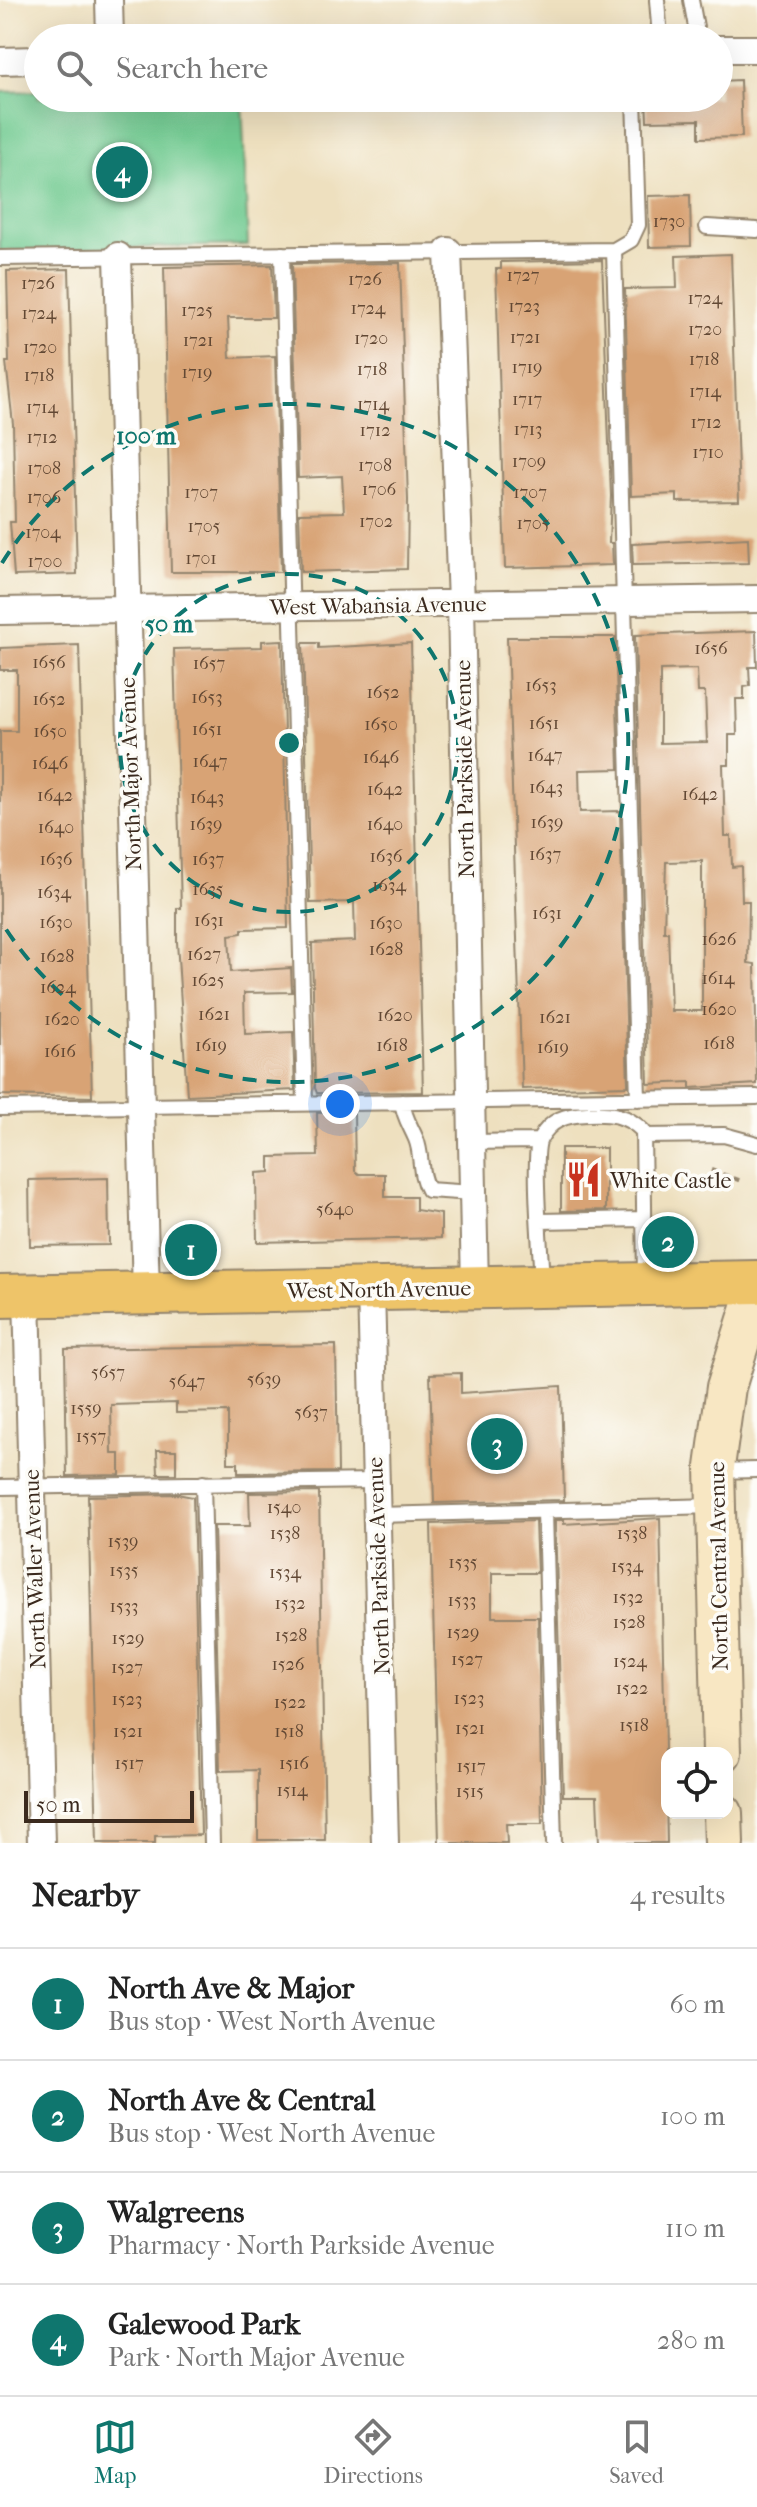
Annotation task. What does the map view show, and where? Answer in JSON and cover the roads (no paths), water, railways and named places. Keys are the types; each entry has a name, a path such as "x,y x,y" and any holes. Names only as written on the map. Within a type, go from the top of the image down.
{"main road":[{"name":"West North Avenue","path":"13,1296 757,1285"}],"street":[{"path":"109,0 110,24"},
{"path":"733,49 757,49"},
{"path":"0,61 24,60"},
{"name":"North Parkside Avenue","path":"448,251 461,603 475,1288"},
{"name":"North Major Avenue","path":"118,256 146,1293"},
{"name":"West Wabansia Avenue","path":"0,611 757,599"},
{"name":"North Central Avenue","path":"722,1747 715,1489 726,1387 757,1285"},
{"name":"North Parkside Avenue","path":"371,1289 385,1843"},
{"name":"North Waller Avenue","path":"13,1296 32,1486 41,1843"},
{"path":"723,1819 724,1843"}],"lane":[{"path":"657,0 659,24"},
{"path":"691,0 695,24"},
{"path":"0,258 614,250 631,240 638,225 634,112"},
{"path":"707,227 757,230"},
{"path":"614,250 638,1099"},
{"path":"282,254 305,1103"},
{"path":"0,1108 757,1097"},
{"path":"402,1102 404,1118 417,1141 421,1178 428,1190 473,1193"},
{"path":"542,1286 538,1141 553,1122 565,1116 608,1113 631,1119 643,1133 645,1285"},
{"path":"643,1133 724,1135 757,1144"},
{"path":"472,1142 538,1141"},
{"path":"540,1221 644,1219"},
{"path":"377,1515 545,1512 715,1489 757,1470"},
{"path":"0,1487 376,1481"},
{"path":"203,1483 212,1843"},
{"path":"545,1512 554,1843"}],"place":[{"name":"Galewood Park","path":"122,172"},
{"name":"White Castle","path":"584,1180"},
{"name":"North Ave & Central","path":"668,1242"},
{"name":"North Ave & Major","path":"191,1250"},
{"name":"Walgreens","path":"497,1444"}]}
